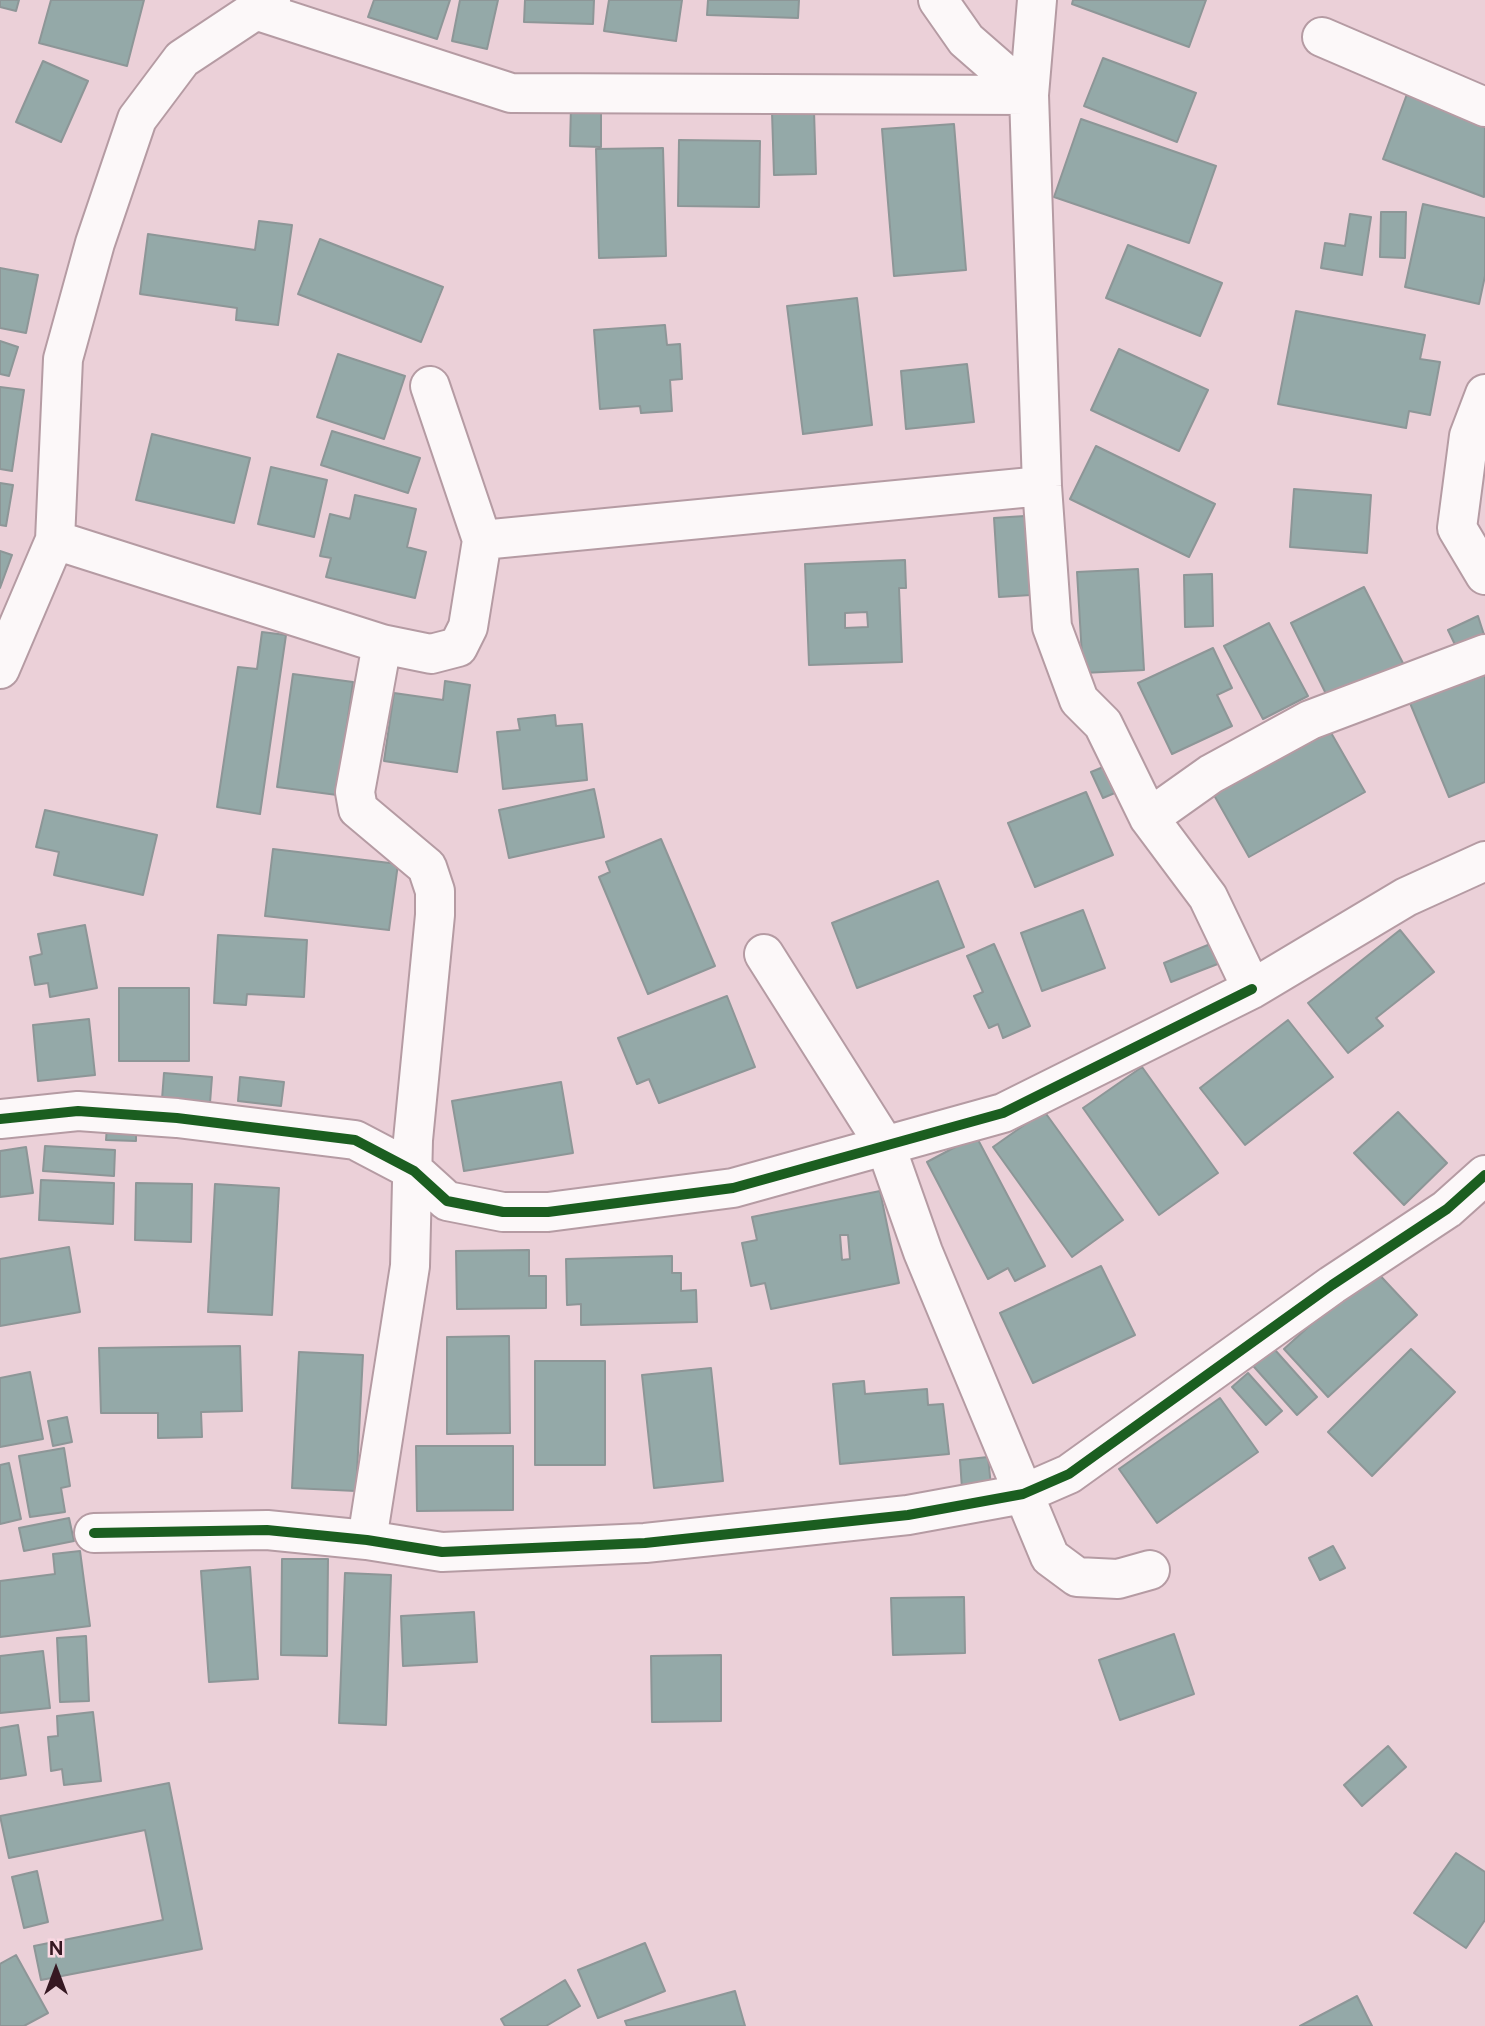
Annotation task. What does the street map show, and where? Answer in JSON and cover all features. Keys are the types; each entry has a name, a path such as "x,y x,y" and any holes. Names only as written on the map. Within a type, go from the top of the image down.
{"street":[{"path":"938,0 965,40 1029,94"},
{"path":"1037,0 1029,94 1042,486 1052,626 1079,700 1103,724 1149,818 1208,897 1252,989"},
{"path":"0,669 55,540 63,359 95,243 137,119 182,59 263,5 511,93 1029,94"},
{"path":"1322,37 1485,107"},
{"path":"55,540 382,644 432,654 458,647 468,626 482,540 430,386"},
{"path":"1485,394 1469,436 1457,528 1485,575"},
{"path":"482,540 1042,486"},
{"path":"367,1540 410,1266 413,1140 435,915 435,891 427,867 358,809 355,792 382,644"},
{"path":"1149,818 1212,774 1310,720 1485,654"},
{"path":"0,1119 78,1111 177,1118 355,1140 414,1171 447,1201 503,1212 548,1212 733,1188 1003,1113 1252,989 1406,897 1485,861"},
{"path":"764,954 886,1147 923,1252 1050,1557 1077,1577 1118,1579 1150,1570"},
{"path":"94,1533 267,1530 367,1540 442,1552 645,1543 908,1515 1023,1494 1069,1474 1332,1285 1447,1209 1485,1175"}],"building":[{"path":"0,0 19,0 16,11 0,7"},
{"path":"51,0 144,0 127,66 39,43"},
{"path":"374,0 450,0 437,39 368,17"},
{"path":"460,0 498,0 487,49 452,41"},
{"path":"525,0 594,0 593,24 524,22"},
{"path":"609,0 682,0 676,41 604,31"},
{"path":"708,0 799,0 798,18 707,15"},
{"path":"1073,0 1206,0 1189,47 1072,4"},
{"path":"1103,58 1196,93 1177,142 1084,106"},
{"path":"43,61 88,81 61,142 16,122"},
{"path":"1407,94 1485,123 1484,197 1383,159"},
{"path":"571,105 601,105 601,147 570,146"},
{"path":"814,111 816,174 774,175 772,112"},
{"path":"1081,119 1216,166 1189,243 1054,197"},
{"path":"954,124 966,270 894,276 882,129"},
{"path":"679,140 760,141 759,207 678,206"},
{"path":"663,148 666,256 599,258 596,149"},
{"path":"1423,204 1485,218 1485,276 1479,304 1405,287"},
{"path":"1381,212 1406,212 1405,258 1380,257"},
{"path":"1350,214 1371,217 1362,275 1321,268 1325,243 1345,246"},
{"path":"259,221 292,225 278,325 236,320 237,308 140,294 148,234 255,250"},
{"path":"320,239 443,287 421,342 298,294"},
{"path":"1128,245 1222,283 1200,336 1106,298"},
{"path":"0,268 38,275 26,333 0,328"},
{"path":"857,298 872,425 803,434 787,306"},
{"path":"1296,311 1425,335 1420,359 1440,362 1430,415 1409,411 1406,428 1278,404"},
{"path":"665,325 667,345 680,344 682,379 670,380 672,411 641,413 640,406 600,409 594,330"},
{"path":"0,341 18,347 9,376 0,374"},
{"path":"1119,349 1208,390 1179,451 1091,410"},
{"path":"338,354 405,376 384,439 317,417"},
{"path":"967,364 974,422 906,429 901,371"},
{"path":"0,387 24,390 12,471 0,469"},
{"path":"332,431 420,458 408,493 321,465"},
{"path":"152,434 250,458 234,523 136,500"},
{"path":"1096,446 1215,504 1189,557 1070,499"},
{"path":"271,467 327,480 314,537 258,524"},
{"path":"0,483 13,485 6,526 0,525"},
{"path":"1294,489 1371,495 1367,553 1290,547"},
{"path":"355,495 416,509 407,547 426,552 415,598 326,577 331,558 320,556 330,514 350,519"},
{"path":"1025,516 1031,595 999,597 994,518"},
{"path":"0,551 12,555 0,588"},
{"path":"905,560 906,588 899,588 902,662 809,665 805,564","holes":["867,612 868,627 845,628 845,613"]},
{"path":"1138,569 1144,670 1083,673 1077,572"},
{"path":"1212,574 1213,626 1185,627 1184,575"},
{"path":"1364,587 1406,669 1332,706 1291,623"},
{"path":"1478,616 1485,638 1458,651 1448,630"},
{"path":"1269,623 1308,696 1263,719 1224,646"},
{"path":"262,632 286,635 260,814 217,807 238,667 257,669"},
{"path":"1213,648 1232,688 1217,695 1232,726 1172,754 1138,683"},
{"path":"293,674 353,682 337,795 277,787"},
{"path":"1485,674 1485,782 1449,797 1410,703"},
{"path":"445,681 470,685 457,772 384,761 394,693 443,700"},
{"path":"555,715 556,726 582,724 587,780 503,789 497,732 520,730 518,719"},
{"path":"1326,724 1365,792 1249,857 1210,788"},
{"path":"1113,763 1124,789 1103,798 1091,772"},
{"path":"594,789 604,837 509,858 499,810"},
{"path":"1086,792 1113,855 1035,887 1008,823"},
{"path":"45,810 157,835 143,895 54,875 59,852 36,847"},
{"path":"661,839 715,966 648,994 599,877 610,872 606,862"},
{"path":"273,849 398,864 389,930 265,916"},
{"path":"938,881 964,947 857,988 832,923"},
{"path":"1083,910 1105,968 1042,991 1021,933"},
{"path":"85,925 97,988 50,997 48,983 35,985 30,957 42,954 38,934"},
{"path":"1400,930 1434,972 1376,1018 1383,1026 1348,1053 1308,1003"},
{"path":"218,935 307,940 304,997 247,994 246,1005 214,1003"},
{"path":"1220,940 1228,960 1171,982 1164,963"},
{"path":"994,944 1030,1026 1003,1038 998,1024 989,1028 974,996 983,992 967,956"},
{"path":"119,988 189,988 189,1061 119,1061"},
{"path":"727,996 755,1067 659,1103 649,1079 637,1084 618,1038"},
{"path":"89,1019 95,1075 38,1081 33,1025"},
{"path":"1288,1020 1333,1077 1245,1145 1200,1088"},
{"path":"1142,1067 1218,1173 1159,1215 1083,1108"},
{"path":"164,1073 212,1077 210,1103 162,1099"},
{"path":"240,1077 284,1082 281,1106 238,1101"},
{"path":"561,1082 573,1153 464,1171 452,1101"},
{"path":"1044,1111 1123,1220 1072,1257 993,1147"},
{"path":"1398,1112 1447,1163 1404,1205 1354,1153"},
{"path":"107,1126 136,1128 136,1141 106,1140"},
{"path":"976,1136 1045,1266 1015,1281 1008,1268 988,1279 927,1162"},
{"path":"45,1146 115,1150 114,1176 43,1171"},
{"path":"26,1147 33,1193 0,1197 0,1151"},
{"path":"41,1180 114,1183 113,1224 39,1220"},
{"path":"136,1183 192,1184 191,1242 135,1240"},
{"path":"215,1184 279,1188 272,1315 208,1312"},
{"path":"880,1191 899,1283 771,1309 765,1283 751,1286 742,1243 757,1240 752,1217","holes":["840,1235 848,1235 850,1259 842,1260"]},
{"path":"69,1247 80,1312 0,1326 0,1259"},
{"path":"529,1250 529,1276 546,1276 546,1308 457,1309 456,1251"},
{"path":"672,1256 672,1273 681,1273 681,1291 696,1290 697,1322 581,1325 581,1304 567,1305 566,1259"},
{"path":"1101,1266 1135,1335 1033,1383 1000,1313"},
{"path":"1373,1268 1417,1315 1328,1397 1284,1349"},
{"path":"509,1336 510,1433 447,1434 447,1337"},
{"path":"1267,1341 1317,1397 1297,1415 1247,1359"},
{"path":"240,1346 242,1411 201,1412 202,1437 158,1438 158,1413 101,1413 99,1348"},
{"path":"1411,1349 1455,1392 1372,1476 1328,1432"},
{"path":"299,1352 363,1355 356,1491 292,1488"},
{"path":"535,1361 605,1361 605,1465 535,1465"},
{"path":"711,1368 723,1481 654,1488 642,1375"},
{"path":"30,1372 43,1439 0,1447 0,1378"},
{"path":"1248,1373 1282,1411 1266,1425 1232,1387"},
{"path":"864,1381 865,1394 927,1389 928,1405 943,1404 949,1454 840,1464 833,1384"},
{"path":"1220,1398 1258,1452 1157,1523 1119,1469"},
{"path":"67,1417 72,1442 53,1446 48,1421"},
{"path":"416,1446 513,1446 513,1510 417,1511"},
{"path":"64,1448 70,1486 61,1488 65,1512 30,1517 19,1456"},
{"path":"988,1457 991,1486 962,1489 960,1460"},
{"path":"9,1463 21,1519 0,1524 0,1465"},
{"path":"69,1518 74,1541 24,1551 19,1528"},
{"path":"1333,1546 1345,1568 1320,1580 1309,1558"},
{"path":"80,1551 90,1626 0,1637 0,1581 55,1574 53,1554"},
{"path":"282,1559 328,1559 327,1656 281,1655"},
{"path":"250,1567 258,1679 209,1682 201,1571"},
{"path":"345,1573 391,1575 386,1725 339,1723"},
{"path":"964,1597 965,1653 893,1655 891,1598"},
{"path":"474,1612 477,1662 403,1666 401,1616"},
{"path":"1174,1634 1194,1694 1120,1720 1099,1660"},
{"path":"86,1636 89,1701 60,1702 57,1638"},
{"path":"43,1651 50,1708 0,1713 0,1656"},
{"path":"721,1655 721,1721 652,1722 651,1656"},
{"path":"93,1712 101,1781 64,1785 62,1769 51,1771 48,1737 58,1736 57,1716"},
{"path":"18,1725 26,1775 0,1779 0,1728"},
{"path":"1388,1746 1406,1767 1362,1806 1344,1785"},
{"path":"169,1783 202,1949 41,1980 34,1946 163,1920 145,1830 9,1858 0,1816"},
{"path":"1456,1853 1485,1872 1485,1920 1466,1948 1414,1913"},
{"path":"37,1871 48,1922 24,1928 12,1877"},
{"path":"645,1943 665,1991 598,2018 578,1970"},
{"path":"16,1955 48,2013 24,2026 0,2026 0,1964"},
{"path":"565,1980 580,2006 546,2026 505,2026 501,2019"},
{"path":"735,1991 745,2026 627,2026 625,2021"},
{"path":"1357,1996 1372,2026 1300,2026"}],"cycle path":[{"path":"0,1119 78,1111 177,1118 355,1140 414,1171 447,1201 503,1212 548,1212 733,1188 1003,1113 1252,989"},
{"path":"94,1533 267,1530 367,1540 442,1552 645,1543 908,1515 1023,1494 1069,1474 1332,1285 1447,1209 1485,1175"}]}
